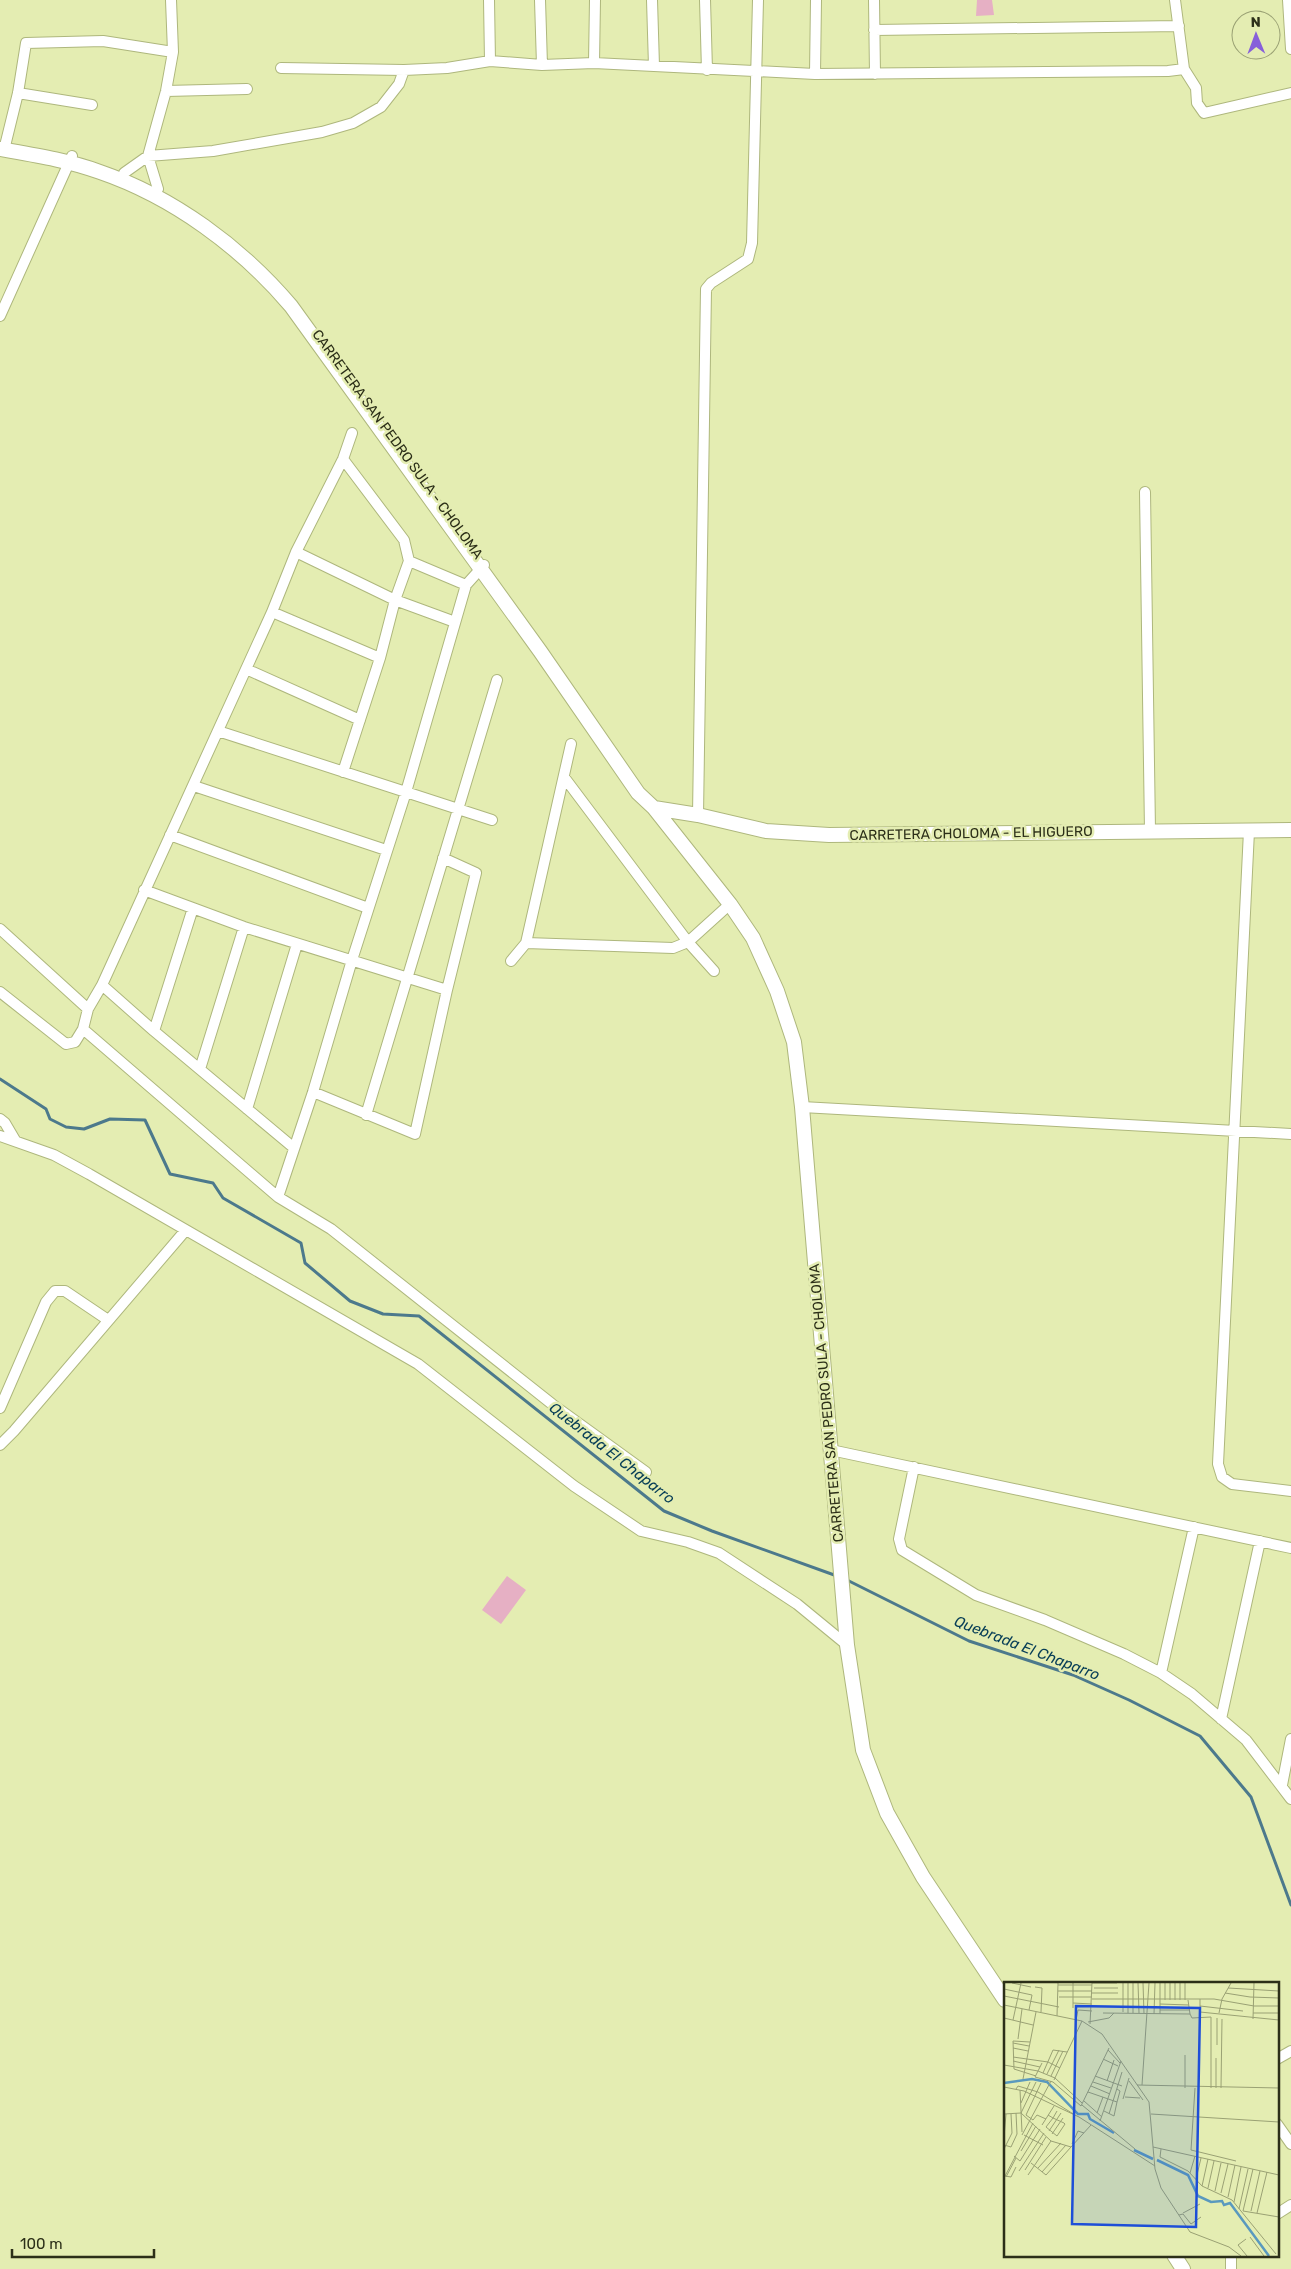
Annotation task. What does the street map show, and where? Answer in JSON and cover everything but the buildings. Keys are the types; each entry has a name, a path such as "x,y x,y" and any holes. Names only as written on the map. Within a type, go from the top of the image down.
{"main road":[{"path":"3,146 71,159"},
{"name":"CARRETERA SAN PEDRO SULA - CHOLOMA","path":"71,159 124,173 158,189 203,217 246,251 279,281 482,567"},
{"name":"CARRETERA SAN PEDRO SULA - CHOLOMA","path":"71,159 121,179 154,195 198,223 242,257 277,290 302,321 646,790 654,808 730,904 753,938 777,991 794,1042 802,1106 847,1646 863,1750 887,1812 923,1877 1004,1998"},
{"name":"CARRETERA CHOLOMA - EL HIGUERO","path":"654,808 698,815 766,831 829,835 1291,830"},
{"path":"1175,2256 1183,2269"}],"street":[{"path":"158,189 148,156 166,91 173,52 171,0"},
{"path":"489,0 490,62"},
{"path":"540,0 542,65"},
{"path":"594,63 595,0"},
{"path":"652,0 654,66"},
{"path":"705,0 707,70"},
{"path":"698,815 706,289 711,283 748,259 752,243 758,0"},
{"path":"815,74 816,0"},
{"path":"874,0 875,74"},
{"path":"1175,0 1184,69 1196,88 1198,103 1204,113 1291,93"},
{"path":"1288,0 1291,49"},
{"path":"874,30 1179,26"},
{"path":"3,146 18,93 26,43 103,41 173,52"},
{"path":"282,68 404,70 447,68 490,62 542,65 594,63 815,74 1168,71 1184,69"},
{"path":"124,173 148,156 213,151 322,132 353,123 381,107 399,84 404,70"},
{"path":"166,91 247,89"},
{"path":"18,93 92,105"},
{"path":"0,316 71,159"},
{"path":"0,992 66,1044 75,1042 83,1029 88,1009 102,985 144,890 194,786 272,612 296,552 342,459 352,433"},
{"path":"342,459 404,540 409,561 394,600 380,658 343,772"},
{"path":"1145,492 1150,831"},
{"path":"296,552 394,600 455,622"},
{"path":"409,561 466,585"},
{"path":"278,1197 313,1092 368,908 406,792 466,585 482,567"},
{"path":"272,612 380,658"},
{"path":"246,669 360,720"},
{"path":"366,1115 497,680"},
{"path":"218,731 492,820"},
{"path":"511,961 526,943 571,744"},
{"path":"564,777 688,942 714,970"},
{"path":"194,786 386,850"},
{"path":"1249,831 1218,1464 1222,1477 1232,1484 1291,1491"},
{"path":"170,835 368,908"},
{"path":"313,1092 415,1134 447,990 476,873 443,858"},
{"path":"144,890 244,927 447,990"},
{"path":"526,943 674,948 688,942 730,904"},
{"path":"154,1031 193,908"},
{"path":"200,1069 244,927"},
{"path":"0,929 88,1009"},
{"path":"247,1109 297,944"},
{"path":"102,985 294,1148"},
{"path":"83,1029 278,1197 331,1229 552,1404 646,1472"},
{"path":"802,1106 1291,1134"},
{"path":"0,1119 15,1140"},
{"path":"0,1136 54,1155 89,1174 184,1231 418,1364 574,1486 640,1531 688,1542 718,1553 797,1604 847,1646"},
{"path":"0,1445 14,1432 184,1231"},
{"path":"0,1408 46,1302 55,1291 65,1291 108,1320"},
{"path":"831,1450 1291,1548"},
{"path":"914,1468 899,1539 902,1550 976,1595 1045,1620 1124,1654 1161,1673 1192,1694 1246,1740 1291,1799"},
{"path":"1161,1673 1194,1527"},
{"path":"1221,1719 1260,1541"},
{"path":"1282,1786 1291,1739"},
{"path":"1278,2058 1291,2051"},
{"path":"1278,2125 1291,2144"},
{"path":"1278,2213 1291,2204"},
{"path":"1231,2256 1231,2269"}],"shaded area":[{"path":"977,0 992,0 994,15 976,16"},
{"path":"507,1576 526,1590 501,1624 482,1610"}],"waterway":[{"name":"Quebrada El Chaparro","path":"0,1079 46,1109 50,1119 66,1127 84,1129 110,1119 145,1120 170,1174 213,1183 223,1198 301,1243 305,1263 350,1301 383,1314 419,1316 664,1511 712,1531 837,1576"},
{"name":"Quebrada El Chaparro","path":"845,1579 969,1641 1073,1675 1129,1700 1200,1736 1251,1797 1291,1905"}]}
